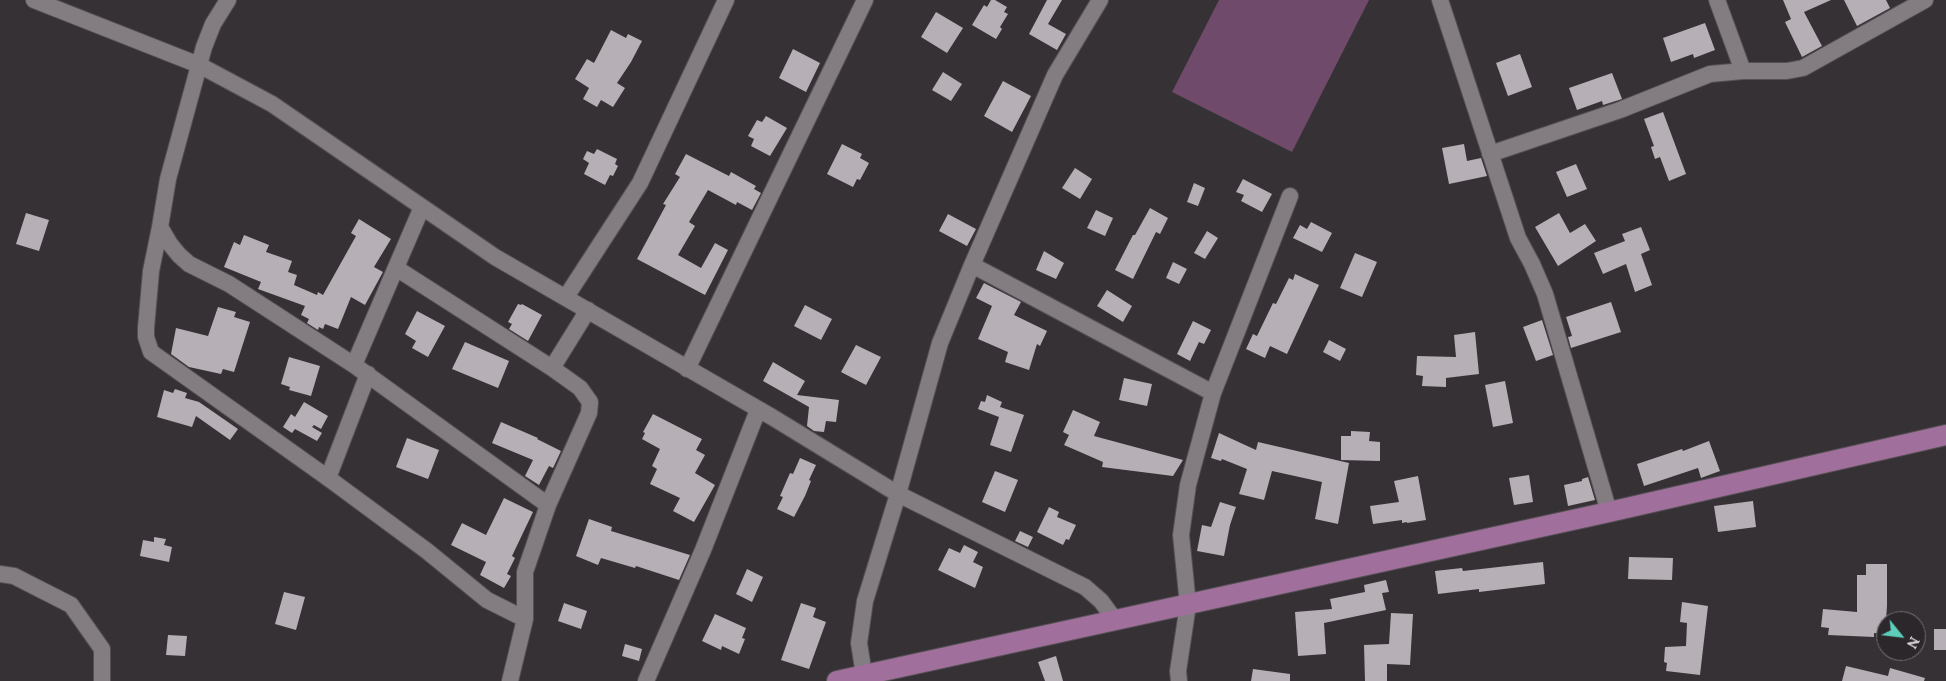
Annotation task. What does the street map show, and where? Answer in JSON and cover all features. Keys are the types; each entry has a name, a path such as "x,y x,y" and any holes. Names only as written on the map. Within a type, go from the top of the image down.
{"main road":[{"path":"837,681 864,675 888,676 1115,620 1609,512 1946,435"}],"street":[{"path":"34,0 199,65 272,104 495,257 566,297 898,494 1085,587 1101,601 1115,620"},
{"path":"228,0 213,24 199,65 168,179 151,271 146,328 146,337 151,352 427,551 487,600 525,619"},
{"path":"566,297 640,182 726,0"},
{"path":"687,369 865,0"},
{"path":"864,675 859,642 865,601 898,494 940,343 1054,75 1100,0"},
{"path":"1440,0 1518,238 1545,294 1609,512"},
{"path":"1717,0 1743,71"},
{"path":"1490,154 1620,110 1710,74 1743,71 1787,71 1803,68 1925,0"},
{"path":"1179,681 1178,671 1188,605 1181,535 1188,485 1213,394 1290,196"},
{"path":"328,478 361,370 396,268 422,207"},
{"path":"160,227 179,255 189,264 229,284 361,370 548,505"},
{"path":"972,265 1213,394"},
{"path":"396,268 552,368 580,388 590,402 589,413 548,505 525,572 525,619 510,681"},
{"path":"552,368 588,310"},
{"path":"646,681 703,550 758,410"},
{"path":"0,574 14,576 71,605 102,649 102,681"}],"shaded area":[{"path":"1219,0 1369,0 1292,152 1172,92"}],"building":[{"path":"991,0 995,0 1007,7 1004,12 1008,14 1000,27 1002,29 996,39 972,25 984,5 987,7"},
{"path":"1047,0 1062,0 1048,24 1066,34 1057,50 1029,34"},
{"path":"1783,0 1831,0 1804,12 1822,46 1802,57 1785,22 1791,19"},
{"path":"1844,0 1886,0 1890,8 1857,26"},
{"path":"936,12 963,28 947,53 921,37"},
{"path":"1705,23 1715,50 1694,58 1693,54 1671,62 1663,38"},
{"path":"611,30 626,38 628,34 642,41 617,83 625,88 613,107 601,100 597,107 583,99 589,88 575,79 587,59 594,63"},
{"path":"793,49 820,63 806,92 779,78"},
{"path":"1520,54 1532,87 1508,96 1496,63"},
{"path":"943,72 962,84 951,101 932,90"},
{"path":"1612,73 1622,99 1603,105 1602,101 1577,110 1569,88"},
{"path":"1003,81 1031,96 1012,132 984,116"},
{"path":"1663,112 1686,174 1669,181 1660,157 1655,159 1651,147 1654,146 1644,119"},
{"path":"766,116 787,128 770,156 751,146 754,139 748,136 757,120 762,122"},
{"path":"842,144 862,154 860,158 869,163 860,180 857,179 853,187 827,174"},
{"path":"1464,144 1467,161 1481,158 1487,176 1449,184 1442,148"},
{"path":"597,149 617,159 615,164 618,166 613,176 610,175 605,185 584,174 589,163 583,159 587,151 594,154"},
{"path":"686,154 729,176 731,172 756,186 754,189 761,193 752,210 737,202 736,205 708,190 689,222 695,226 678,255 701,268 715,243 728,250 705,295 637,259 666,205 663,204 680,177 675,174"},
{"path":"1576,164 1587,189 1567,197 1556,172"},
{"path":"1075,168 1092,179 1080,199 1062,188"},
{"path":"1243,179 1272,194 1262,212 1241,201 1244,195 1236,192"},
{"path":"1194,183 1205,188 1198,206 1187,202"},
{"path":"1150,208 1168,218 1160,234 1156,232 1133,279 1115,270 1133,235 1135,235"},
{"path":"1096,210 1113,218 1105,236 1087,228"},
{"path":"26,213 49,220 39,251 16,244"},
{"path":"1559,213 1570,233 1585,224 1596,241 1558,266 1535,227"},
{"path":"948,214 976,229 967,246 939,231"},
{"path":"359,219 391,239 374,267 383,272 365,305 351,297 338,329 325,324 323,329 319,327 318,330 307,323 309,319 301,315 305,306 258,289 261,282 224,267 234,242 240,245 244,235 269,245 266,252 292,261 288,272 297,275 294,285 317,295 318,292 323,295 356,236 351,233"},
{"path":"1311,222 1332,233 1322,252 1293,238 1300,225 1307,229"},
{"path":"1641,227 1650,250 1641,254 1652,285 1635,292 1626,264 1603,274 1594,253 1625,241 1622,234"},
{"path":"1207,231 1218,238 1205,259 1194,253"},
{"path":"1044,251 1064,263 1056,279 1036,270"},
{"path":"1355,253 1377,262 1362,297 1340,288"},
{"path":"1173,262 1187,269 1179,284 1166,278"},
{"path":"1295,274 1319,285 1287,354 1270,346 1265,358 1246,349 1253,334 1257,336 1273,303 1276,304 1289,278 1293,280"},
{"path":"984,283 1021,302 1014,315 1047,331 1040,346 1037,344 1029,370 1005,362 1008,352 978,339 992,306 976,298"},
{"path":"1107,290 1132,306 1123,322 1097,306"},
{"path":"1611,302 1621,332 1571,348 1568,337 1572,336 1566,317"},
{"path":"518,304 522,304 542,315 528,341 509,329 512,324 508,322"},
{"path":"805,305 832,319 821,340 794,326"},
{"path":"218,307 236,312 234,317 250,322 234,372 223,369 221,374 189,367 171,354 176,328 208,336"},
{"path":"417,311 445,326 428,357 412,348 416,341 405,334"},
{"path":"1542,320 1553,355 1536,361 1523,327"},
{"path":"1193,321 1211,330 1204,344 1199,342 1190,361 1177,354"},
{"path":"1475,332 1479,374 1446,378 1446,387 1422,386 1423,376 1416,375 1417,356 1456,357 1454,335"},
{"path":"1329,340 1346,349 1340,361 1323,352"},
{"path":"465,342 509,361 498,388 452,369"},
{"path":"856,345 881,357 866,385 841,372"},
{"path":"289,357 320,366 311,396 289,390 290,387 281,384"},
{"path":"773,362 805,381 797,395 839,400 836,422 826,421 824,432 814,431 807,426 809,407 763,381"},
{"path":"1124,378 1152,384 1147,406 1119,400"},
{"path":"1505,381 1513,423 1493,427 1485,385"},
{"path":"175,389 187,393 185,398 199,402 238,429 230,440 196,416 192,427 157,417 164,390 173,393"},
{"path":"987,395 1002,402 1000,407 1024,415 1011,452 990,445 999,417 978,409 981,401 985,402"},
{"path":"304,402 328,416 321,429 314,425 312,427 322,433 317,441 295,429 292,433 283,427 291,414 295,417"},
{"path":"1073,410 1100,422 1094,436 1183,460 1173,476 1102,467 1103,462 1064,445 1069,435 1063,432"},
{"path":"653,414 702,439 696,450 705,455 695,473 715,485 694,522 673,511 680,498 650,484 657,469 652,466 660,449 642,439 645,433 643,432"},
{"path":"501,422 538,438 561,451 553,468 549,466 539,485 525,476 533,460 492,443"},
{"path":"1351,431 1370,432 1369,441 1380,442 1380,461 1341,460 1341,436 1351,436"},
{"path":"1219,433 1256,450 1258,442 1349,463 1338,524 1315,519 1322,482 1272,471 1264,500 1239,494 1247,469 1222,459 1221,461 1211,458"},
{"path":"407,438 439,450 428,479 396,467"},
{"path":"1709,441 1720,471 1701,478 1698,468 1644,486 1637,464 1682,449 1683,451"},
{"path":"800,458 816,465 809,480 811,481 805,496 794,517 777,509 783,497 780,496 790,473 793,474"},
{"path":"995,471 1018,480 1005,512 982,502"},
{"path":"1529,475 1533,502 1514,505 1509,478"},
{"path":"1418,476 1426,520 1402,523 1402,520 1373,524 1370,506 1399,502 1394,481"},
{"path":"1588,477 1595,500 1568,506 1564,485 1582,481 1582,479"},
{"path":"504,498 533,512 512,556 515,558 507,574 511,576 504,588 480,575 486,562 451,545 462,523 486,535"},
{"path":"1753,501 1756,527 1718,532 1714,506"},
{"path":"1220,502 1236,507 1230,525 1224,556 1197,551 1202,525 1211,527"},
{"path":"1049,507 1059,512 1057,517 1076,525 1069,540 1066,539 1063,545 1037,532"},
{"path":"589,519 612,527 611,531 690,555 679,580 636,566 635,568 601,558 598,565 576,556"},
{"path":"1020,531 1033,537 1028,547 1015,541"},
{"path":"154,537 166,539 164,545 172,547 169,562 140,556 143,540 154,542"},
{"path":"964,545 978,552 973,562 983,567 975,588 938,570 949,548 960,553"},
{"path":"1629,557 1673,558 1672,580 1628,579"},
{"path":"1543,562 1545,584 1479,592 1479,589 1438,594 1435,571 1462,568 1463,571"},
{"path":"1866,564 1887,564 1887,611 1876,611 1876,633 1874,633 1874,637 1828,635 1829,628 1821,627 1823,609 1857,612 1857,575 1866,575"},
{"path":"747,569 763,577 752,602 736,594"},
{"path":"1386,580 1389,592 1382,593 1386,610 1324,623 1326,654 1298,656 1295,612 1332,609 1330,599 1365,592 1364,585"},
{"path":"284,592 305,597 296,630 275,624"},
{"path":"1682,602 1708,606 1700,675 1666,671 1667,663 1664,662 1665,647 1686,646 1687,623 1680,622"},
{"path":"564,603 587,611 581,629 558,621"},
{"path":"801,603 816,608 813,617 826,622 809,669 781,660"},
{"path":"1391,613 1413,614 1410,665 1387,664 1387,681 1365,681 1364,645 1389,644"},
{"path":"715,614 746,628 742,638 745,639 739,654 722,646 721,650 702,641"},
{"path":"1934,629 1946,629 1946,650 1934,650"},
{"path":"168,635 187,636 185,656 166,655"},
{"path":"625,644 642,649 639,661 622,656"},
{"path":"1056,656 1063,681 1045,681 1038,662"},
{"path":"1846,666 1888,676 1890,668 1925,678 1924,681 1842,681"},
{"path":"1253,669 1290,674 1290,681 1251,681"}]}
